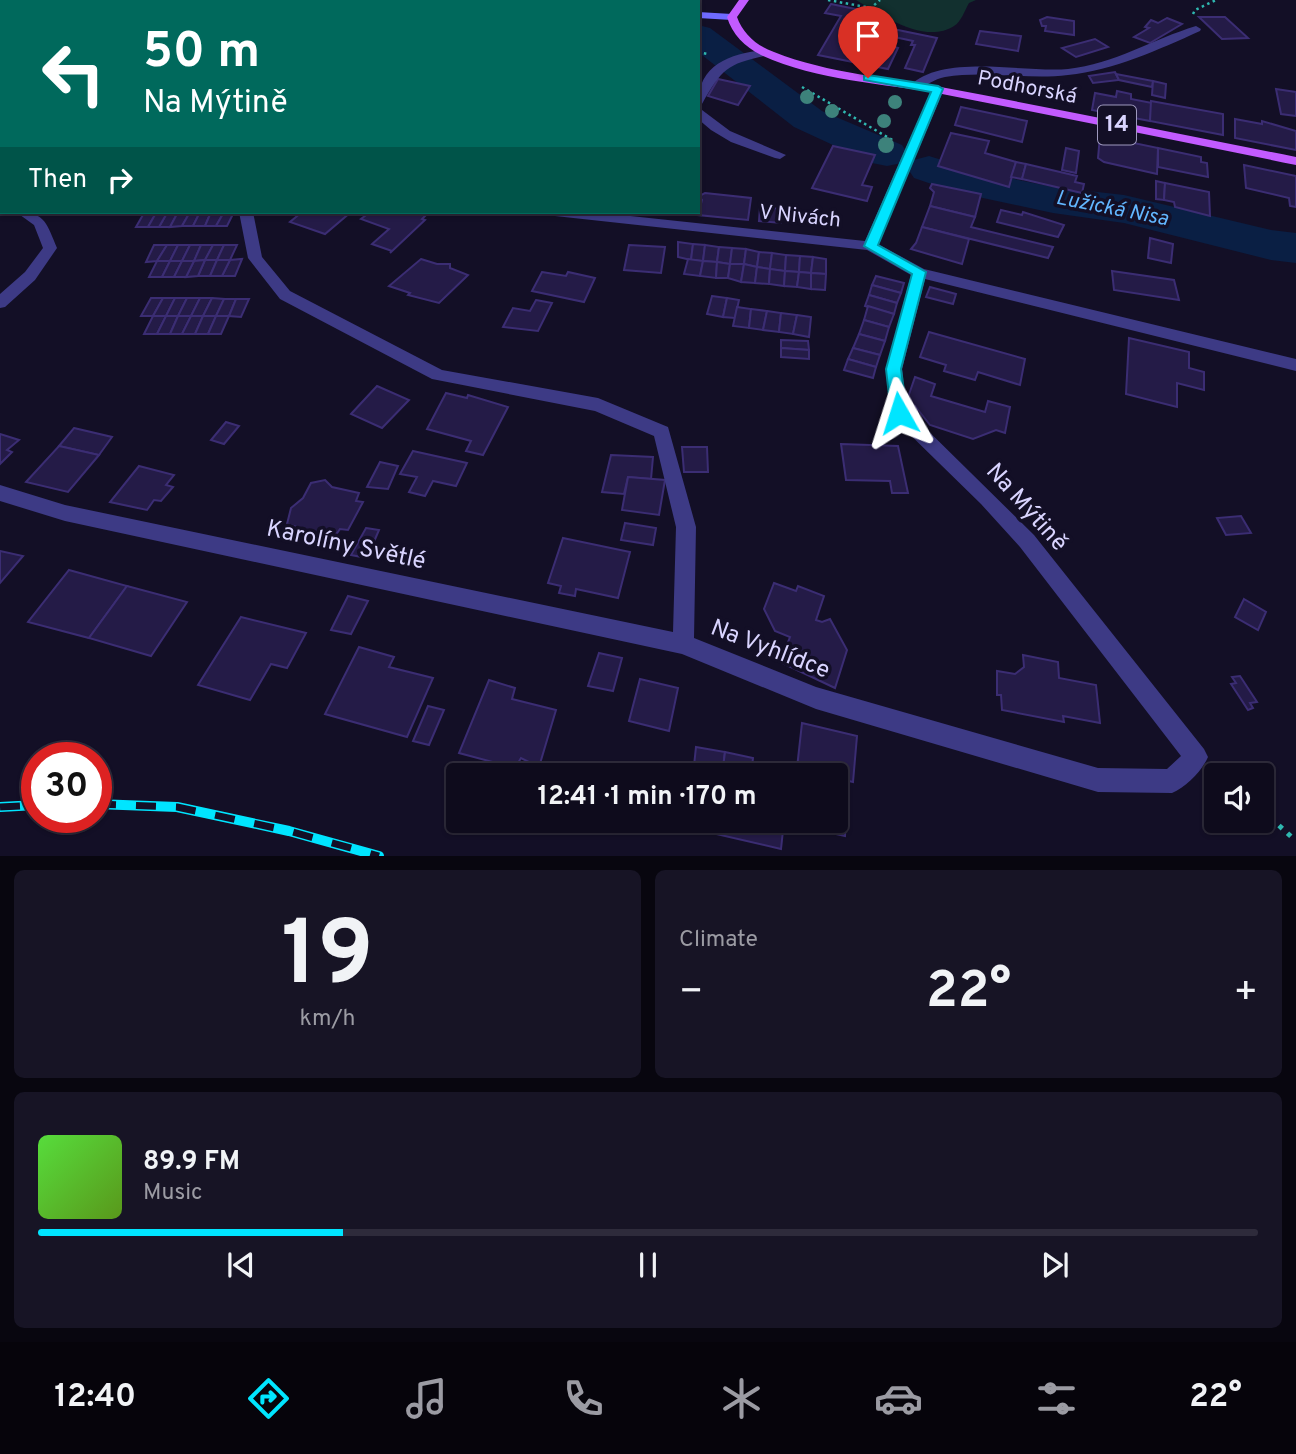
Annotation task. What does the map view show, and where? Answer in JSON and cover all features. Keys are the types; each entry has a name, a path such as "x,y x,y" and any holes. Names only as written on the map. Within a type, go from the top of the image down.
{"main road":[{"path":"732,17 744,0"},
{"name":"Podhorská","path":"732,17 737,29 765,53 827,72 938,89 1296,161"}],"street":[{"path":"700,15 732,17"},
{"name":"Podhorská","path":"916,86 925,77 950,73 1067,72 1105,65 1126,59 1196,29"},
{"path":"700,97 728,60 765,53"},
{"name":"V Nivách","path":"574,214 870,246 938,89"},
{"path":"700,113 711,126 730,138 780,155"},
{"path":"0,303 30,276 50,248 40,223 26,214"},
{"name":"Na Vyhlídce","path":"246,214 255,258 285,295 438,375 598,405 662,432 686,527 683,644 816,698 1098,780 1172,781 1196,757"},
{"path":"870,246 919,272 1296,365"},
{"name":"Na Mýtině","path":"919,272 894,369 899,413 988,499 1027,541 1196,757"},
{"name":"Karolíny Světlé","path":"0,493 65,513 683,644"}],"path":[{"path":"828,0 871,8 880,0"},
{"path":"1194,15 1195,10 1216,0"},
{"path":"795,82 811,94 911,149"},
{"path":"1274,821 1296,841"}],"green space":[{"path":"856,0 976,0 969,3 954,26 930,32 904,26"}],"building":[{"path":"831,4 865,11 859,22 937,38 923,72 905,68 915,45 911,45 913,41 885,35 854,31 851,36 898,48 888,69 818,55 841,16 825,13"},
{"path":"1047,17 1074,21 1074,35 1045,31 1046,26 1042,26 1040,20"},
{"path":"1199,17 1225,17 1248,38 1222,39"},
{"path":"1167,18 1182,24 1150,43 1134,37 1149,28 1145,27 1151,20 1158,23"},
{"path":"980,31 1021,36 1018,51 976,44"},
{"path":"1095,39 1108,47 1076,57 1062,48"},
{"path":"1115,72 1119,80 1093,83 1089,76"},
{"path":"1116,74 1153,81 1152,87 1119,80"},
{"path":"718,79 750,86 738,105 708,96"},
{"path":"1153,81 1166,84 1165,98 1152,95"},
{"path":"1276,89 1296,92 1296,116 1281,114"},
{"path":"1117,91 1131,94 1131,99 1152,103 1150,121 1092,110 1095,93 1116,97"},
{"path":"1151,101 1223,114 1223,135 1150,121"},
{"path":"961,107 1027,121 1022,142 955,125"},
{"path":"1235,119 1262,124 1262,121 1296,131 1296,150 1235,138"},
{"path":"951,133 989,141 985,153 1016,162 1009,187 938,166"},
{"path":"1100,136 1158,148 1157,174 1104,162 1098,158"},
{"path":"833,146 875,155 862,185 872,187 867,201 812,188"},
{"path":"1066,148 1079,151 1076,173 1062,170"},
{"path":"1158,148 1201,157 1201,162 1207,163 1208,177 1158,167"},
{"path":"1016,162 1026,164 1022,179 1011,177"},
{"path":"1026,164 1077,176 1075,182 1084,184 1082,193 1022,179"},
{"path":"1244,165 1296,176 1296,207 1290,206 1289,198 1246,188"},
{"path":"1156,181 1165,183 1164,200 1156,199"},
{"path":"1165,183 1209,192 1210,216 1175,207 1174,202 1164,200"},
{"path":"932,184 981,194 975,217 930,206 934,192 930,188"},
{"path":"705,193 751,198 748,220 698,215 702,200 700,196"},
{"path":"930,206 975,217 971,227 1053,247 1048,258 922,227"},
{"path":"760,207 782,209 781,223 759,221"},
{"path":"1001,210 1022,215 1023,212 1064,225 1058,237 997,222"},
{"path":"143,214 155,214 148,227 136,227"},
{"path":"155,214 166,214 159,227 148,227"},
{"path":"166,214 177,214 170,227 159,227"},
{"path":"177,214 189,214 182,226 170,227"},
{"path":"189,214 199,214 193,226 182,226"},
{"path":"199,214 210,214 205,226 193,226"},
{"path":"210,214 223,214 216,226 205,226"},
{"path":"223,214 233,214 227,226 216,226"},
{"path":"300,214 349,214 325,234 290,222"},
{"path":"367,214 427,214 422,219 425,220 390,253 392,251 372,244 389,229 361,219"},
{"path":"922,227 969,239 962,264 911,249"},
{"path":"1150,238 1173,244 1171,263 1148,258"},
{"path":"678,242 693,244 691,260 678,257"},
{"path":"693,244 705,245 703,261 691,260"},
{"path":"154,245 167,245 157,261 146,262"},
{"path":"167,245 178,245 170,261 157,261"},
{"path":"178,245 190,245 182,261 170,261"},
{"path":"190,245 201,245 194,261 182,261"},
{"path":"201,245 213,245 205,260 194,261"},
{"path":"213,245 224,245 217,260 205,260"},
{"path":"224,245 237,245 230,260 217,260"},
{"path":"629,245 665,247 661,273 624,270"},
{"path":"705,245 719,247 717,262 703,261"},
{"path":"719,247 732,248 730,264 717,262"},
{"path":"732,248 746,249 744,264 730,264"},
{"path":"746,249 759,252 757,267 744,264"},
{"path":"759,252 772,253 770,269 757,267"},
{"path":"772,253 786,255 785,271 770,269"},
{"path":"786,255 800,256 799,272 785,271"},
{"path":"800,256 813,257 811,273 799,272"},
{"path":"813,257 826,259 826,274 811,273"},
{"path":"242,259 235,276 222,276 230,260"},
{"path":"421,259 437,264 450,264 450,268 468,275 439,303 408,295 410,293 389,286"},
{"path":"688,259 703,261 700,276 684,274"},
{"path":"205,260 217,260 210,276 198,276"},
{"path":"205,260 198,276 186,277 194,261"},
{"path":"217,260 230,260 222,276 210,276"},
{"path":"157,261 170,261 162,277 149,277"},
{"path":"170,261 182,261 174,277 162,277"},
{"path":"182,261 194,261 186,277 174,277"},
{"path":"703,261 717,262 716,278 700,276"},
{"path":"717,262 730,264 728,278 716,278"},
{"path":"730,264 744,264 741,282 728,278"},
{"path":"744,264 757,267 755,283 741,282"},
{"path":"757,267 770,269 769,284 755,283"},
{"path":"770,269 785,271 784,286 769,284"},
{"path":"785,271 799,272 797,287 784,286"},
{"path":"1112,271 1174,280 1179,300 1114,290"},
{"path":"542,272 566,276 568,272 595,278 584,302 532,291"},
{"path":"799,272 811,273 811,289 797,287"},
{"path":"811,273 826,274 825,290 811,289"},
{"path":"876,276 904,283 901,293 872,285"},
{"path":"872,285 901,293 897,303 869,295"},
{"path":"930,287 956,294 953,304 926,297"},
{"path":"869,295 897,303 894,314 865,306"},
{"path":"712,296 727,298 723,317 707,314"},
{"path":"151,298 163,298 153,316 141,316"},
{"path":"163,298 175,298 166,316 153,316"},
{"path":"175,298 187,298 178,316 166,316"},
{"path":"187,298 200,298 191,316 178,316"},
{"path":"200,298 212,298 203,316 191,316"},
{"path":"212,298 224,299 216,316 203,316"},
{"path":"727,298 739,300 735,318 723,317"},
{"path":"224,299 236,299 229,316 216,316"},
{"path":"236,299 249,299 241,317 229,316"},
{"path":"536,300 552,303 538,331 503,327 513,308 530,311"},
{"path":"868,306 894,314 889,327 864,320"},
{"path":"737,307 751,309 749,328 733,326"},
{"path":"751,309 767,311 763,330 749,328"},
{"path":"767,311 781,313 779,332 763,330"},
{"path":"781,313 797,315 793,334 779,332"},
{"path":"797,315 811,317 809,337 793,334"},
{"path":"153,316 166,316 157,334 144,334"},
{"path":"166,316 178,316 170,334 157,334"},
{"path":"178,316 191,316 182,334 170,334"},
{"path":"191,316 203,316 195,334 182,334"},
{"path":"203,316 216,316 208,334 195,334"},
{"path":"216,316 229,316 221,334 208,334"},
{"path":"864,320 889,327 885,341 859,334"},
{"path":"929,332 1025,359 1020,385 978,372 975,380 944,371 946,365 920,357"},
{"path":"859,334 885,341 880,355 853,348"},
{"path":"1129,338 1189,352 1189,368 1204,372 1204,390 1177,383 1177,407 1126,394"},
{"path":"781,340 808,341 809,350 781,348"},
{"path":"781,348 809,350 809,359 781,357"},
{"path":"853,348 880,355 876,367 848,359"},
{"path":"848,359 876,367 873,378 844,370"},
{"path":"915,377 935,384 931,396 985,412 988,401 1010,407 1005,433 996,430 973,439 930,425 915,406 906,403"},
{"path":"377,386 409,400 382,428 351,414"},
{"path":"446,393 467,398 468,395 508,407 483,455 466,451 471,441 427,429"},
{"path":"226,422 239,426 224,444 211,440"},
{"path":"74,428 112,437 99,455 59,446"},
{"path":"0,434 19,440 7,450 12,452 0,464"},
{"path":"841,444 898,446 908,493 892,493 890,481 846,480"},
{"path":"59,446 99,455 68,492 26,482"},
{"path":"682,447 707,447 708,472 684,472"},
{"path":"413,451 467,463 456,486 433,481 425,496 409,492 417,477 400,474"},
{"path":"611,455 653,457 651,479 628,477 624,494 602,492"},
{"path":"380,462 398,466 388,489 367,487"},
{"path":"139,466 174,475 166,485 173,487 161,501 154,500 147,510 110,502"},
{"path":"628,477 665,480 659,515 622,510"},
{"path":"325,480 332,487 359,493 356,501 363,502 348,530 340,529 335,536 327,533 326,536 287,524 291,508 303,498 311,483"},
{"path":"1241,516 1251,533 1226,535 1217,518"},
{"path":"625,523 656,528 653,545 621,540"},
{"path":"366,528 379,530 367,558 351,555"},
{"path":"563,538 630,552 618,598 576,589 575,596 559,593 561,586 548,583"},
{"path":"0,551 23,556 0,583"},
{"path":"69,570 127,586 89,638 28,622"},
{"path":"774,583 796,591 798,586 824,596 816,620 822,622 830,619 847,650 835,688 780,662 790,637 775,631 764,609"},
{"path":"127,586 187,602 151,656 89,638"},
{"path":"348,596 368,601 351,634 331,630"},
{"path":"1244,599 1266,612 1258,630 1235,617"},
{"path":"241,617 306,633 287,668 271,664 250,700 198,685"},
{"path":"359,647 394,657 389,667 433,678 407,737 325,714"},
{"path":"599,653 622,658 613,691 588,686"},
{"path":"1023,655 1058,662 1059,678 1096,685 1100,723 1063,716 1064,722 1002,710 1001,695 997,695 997,671 1015,674 1024,667"},
{"path":"1240,676 1257,702 1250,703 1253,708 1248,710 1231,684 1236,683 1232,677"},
{"path":"640,679 678,688 669,731 629,721"},
{"path":"489,680 515,688 512,699 556,710 540,763 531,763 521,758 518,763 496,763 459,753"},
{"path":"428,706 444,710 429,745 413,741"},
{"path":"802,723 857,736 853,782 848,781 848,763 798,763"},
{"path":"696,747 725,752 724,763 694,763"},
{"path":"725,752 753,758 752,763 724,763"},
{"path":"712,833 783,833 781,849"}],"waterway":[{"name":"Lužická Nisa","path":"700,37 808,119 887,154"},
{"name":"Lužická Nisa","path":"929,169 970,183 1053,200 1124,209 1271,245 1296,248"}],"railway":[{"path":"112,805 177,807 289,831 379,856"},
{"path":"0,807 21,806"}],"route":[{"path":"868,78 938,89 870,246 919,272 894,369 899,413"}]}
